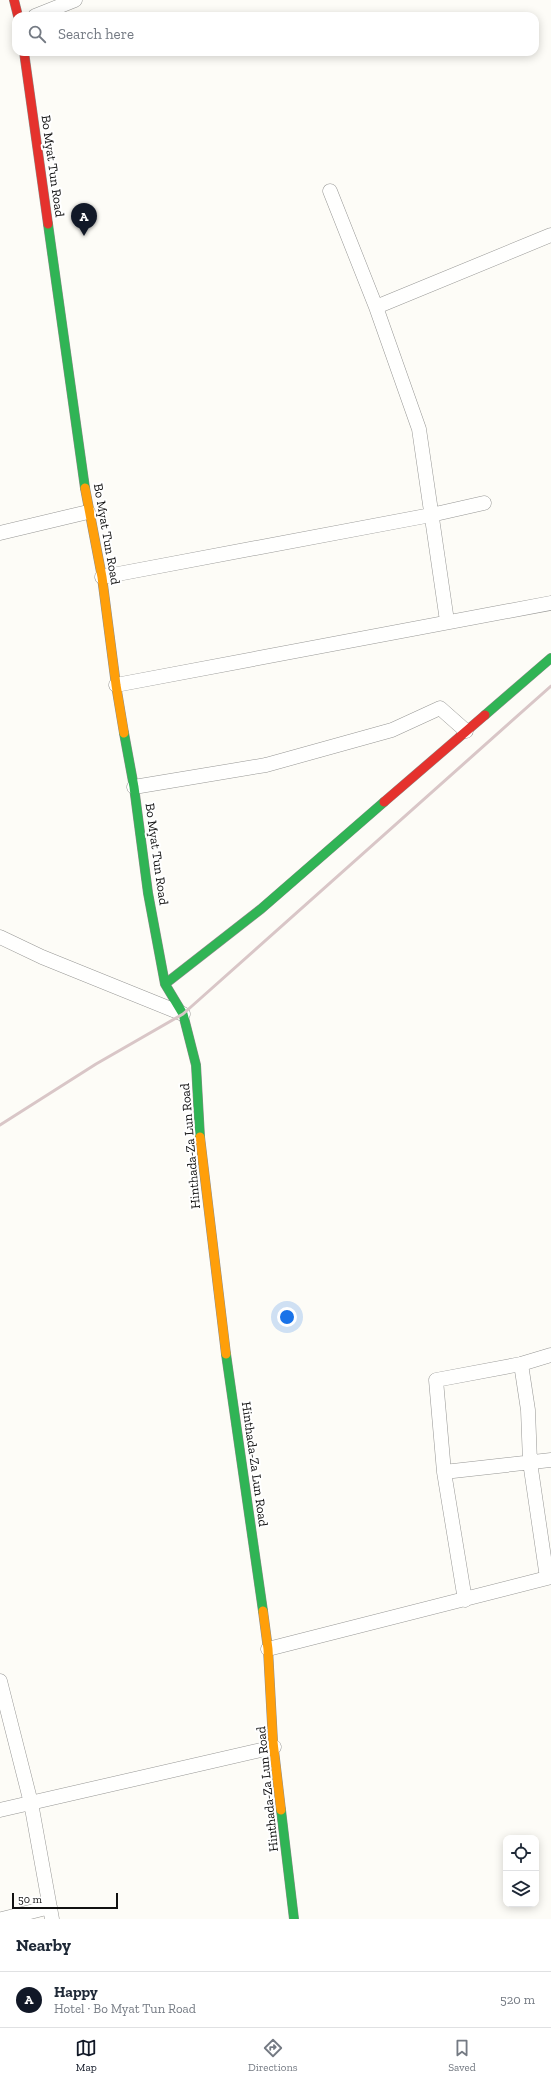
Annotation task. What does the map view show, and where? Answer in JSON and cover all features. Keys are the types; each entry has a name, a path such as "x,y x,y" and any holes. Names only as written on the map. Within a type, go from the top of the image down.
{"main road":[{"path":"14,0 17,12"},
{"name":"Bo Myat Tun Road","path":"25,56 88,512 102,578 116,685 134,788 148,893 165,984 184,1014"},
{"path":"165,984 261,909 551,658"},
{"name":"Hinthada-Za Lun Road","path":"184,1014 196,1065 201,1148 220,1310 268,1649 274,1747 294,1919"}],"street":[{"path":"45,12 75,0"},
{"path":"330,191 376,308 419,429 447,621"},
{"path":"376,308 551,235"},
{"path":"102,578 431,515 484,503"},
{"path":"0,533 88,512"},
{"path":"116,685 261,659 447,621 551,603"},
{"path":"134,788 266,764 392,730 440,708 466,732"},
{"path":"0,937 42,957 184,1014"},
{"path":"465,1600 444,1472 436,1380 522,1364 551,1355"},
{"path":"268,1649 465,1600 549,1577 530,1462 528,1410 522,1364"},
{"path":"444,1472 551,1460"},
{"path":"0,1681 2,1698 31,1803 51,1913 2,1919"},
{"path":"0,1810 274,1747"}],"railway":[{"path":"0,1125 96,1064 183,1014 551,686"}],"traffic: fast":[{"path":"48,224 85,488"},
{"path":"485,715 551,658"},
{"path":"124,733 134,787 148,893 165,984 183,1014 196,1065 200,1137"},
{"path":"165,984 261,909 384,802"},
{"path":"226,1354 263,1611"},
{"path":"281,1810 294,1919"}],"traffic: slow":[{"path":"85,488 102,577 116,685 124,733"},
{"path":"200,1137 226,1354"},
{"path":"263,1611 268,1649 273,1742 281,1810"}],"traffic: jam":[{"path":"14,0 17,12"},
{"path":"25,56 48,224"},
{"path":"384,802 485,715"}],"place":[{"name":"Happy","path":"84,236"}]}
